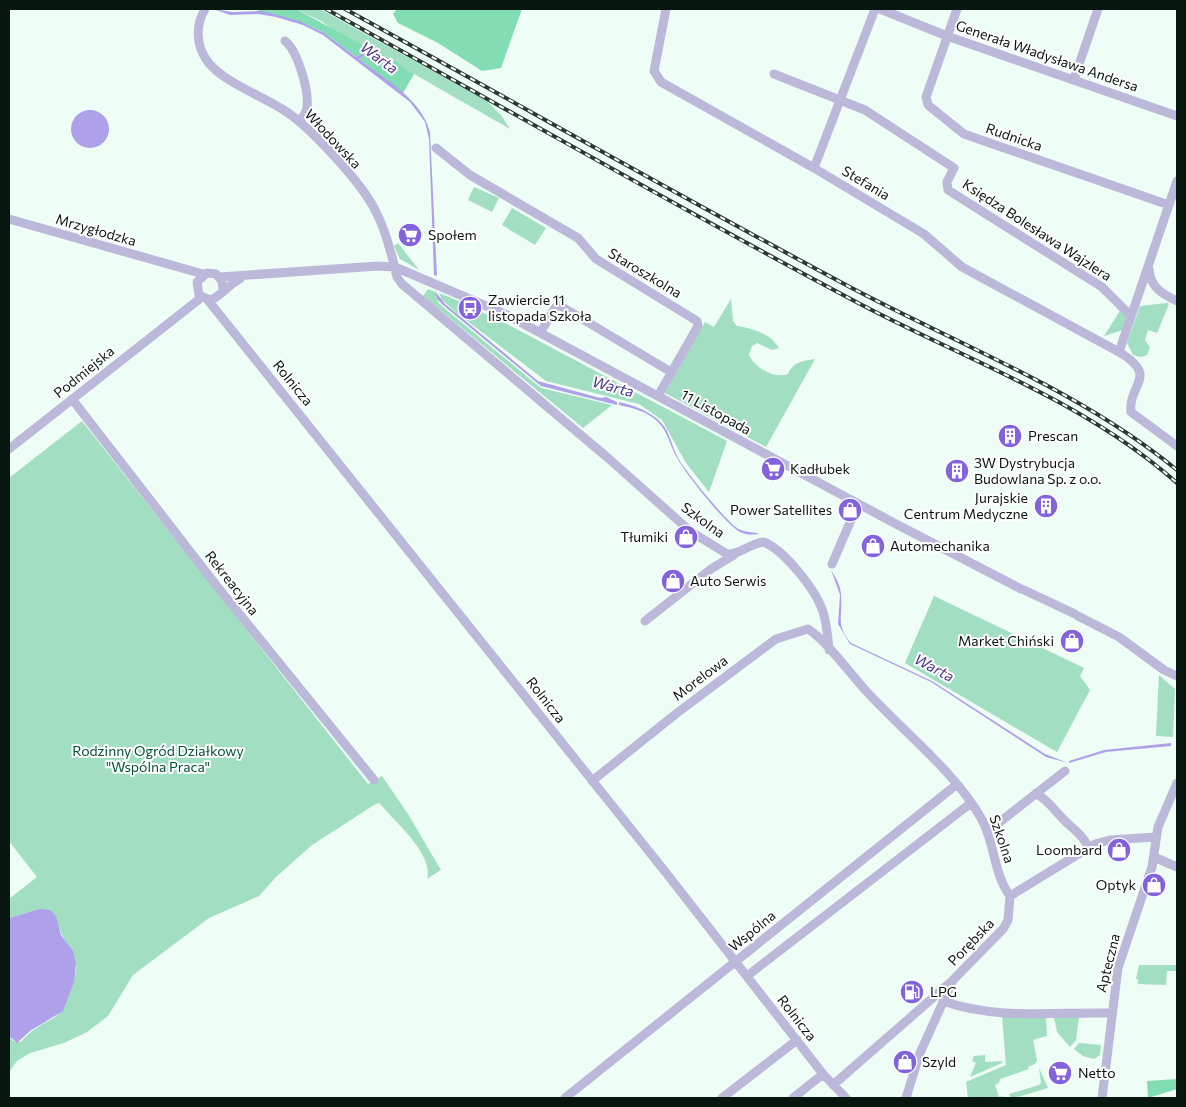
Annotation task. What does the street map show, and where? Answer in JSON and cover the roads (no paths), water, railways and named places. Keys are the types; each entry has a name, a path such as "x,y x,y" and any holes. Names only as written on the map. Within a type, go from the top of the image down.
{"street":[{"name":"Stefania","path":"666,9 654,64 654,72 658,79 814,168 924,234 962,267 1119,352"},
{"path":"814,168 842,100 875,9"},
{"name":"Generała Władysława Andersa","path":"880,9 947,36 1177,116"},
{"path":"947,36 957,9"},
{"path":"1074,79 1098,9"},
{"name":"Włodowska","path":"204,11 199,23 199,40 204,56 211,66 300,121 335,159 372,204 383,227 395,267"},
{"name":"Rudnicka","path":"947,36 926,100 928,105 964,134 1168,205"},
{"path":"285,41 292,47 298,58 305,94 307,108 300,121"},
{"name":"Księdza Bolesława Wajzlera","path":"774,74 842,100 877,116 954,168 947,182 948,190 1102,287 1131,316"},
{"name":"Staroszkolna","path":"436,148 470,175 578,238 596,259 697,321 698,326 658,396"},
{"path":"1177,180 1119,352 1135,363 1140,373 1131,412 1177,446"},
{"name":"Mrzygłodzka","path":"9,219 203,274"},
{"path":"245,277 220,293 204,298 196,285 203,274 211,273 220,277 245,277 378,266 395,267"},
{"path":"1149,266 1150,280 1155,286 1177,301"},
{"name":"Mrzygłodzka","path":"176,267 196,285"},
{"name":"11 Listopada","path":"395,267 500,311 858,504 1022,589 1118,636 1164,670 1177,684"},
{"name":"Szkolna","path":"395,267 399,281 410,291 608,458 690,531 727,554 734,555 754,544 764,542 784,555 818,598 823,612 829,650 880,706 911,735 971,803 987,832 1001,882 1010,896"},
{"path":"220,277 220,293"},
{"path":"410,291 425,280"},
{"name":"Podmiejska","path":"177,316 196,285"},
{"name":"Rolnicza","path":"220,293 223,319"},
{"name":"Podmiejska","path":"9,449 177,316 204,298"},
{"name":"Rolnicza","path":"204,298 223,319 736,961 823,1074 846,1098"},
{"path":"540,333 554,308 559,306 671,372"},
{"name":"Rekreacyjna","path":"72,399 216,585 374,780"},
{"path":"832,564 858,504"},
{"path":"645,621 711,569 734,555"},
{"name":"Morelowa","path":"592,781 677,713 776,639 808,629 829,650"},
{"name":"11 Listopada","path":"1164,670 1177,676"},
{"path":"987,832 1065,771"},
{"name":"Apteczna","path":"1102,1098 1111,1013 1121,958 1143,898 1154,857 1158,827 1177,783"},
{"name":"Wspólna","path":"565,1098 956,786"},
{"path":"1036,793 1052,805 1066,822 1080,833 1088,847"},
{"path":"747,976 971,803"},
{"path":"1010,896 1088,847 1110,840 1156,837"},
{"path":"1154,857 1177,867"},
{"name":"Porębska","path":"906,1098 920,1053 953,980 1003,929 1008,920 1010,896"},
{"path":"833,1085 953,980"},
{"path":"943,1001 965,1009 992,1012 1111,1013"},
{"path":"722,1098 797,1040"},
{"path":"793,1098 823,1074"}],"railway":[{"path":"326,9 661,196 862,305 1066,406 1142,454 1177,483"},
{"path":"345,9 848,286 1059,392 1100,416 1177,470"}],"place":[{"name":"Społem","path":"410,235"},
{"name":"Zawiercie 11 listopada Szkoła","path":"470,308"},
{"name":"Prescan","path":"1010,436"},
{"name":"Kadłubek","path":"773,469"},
{"name":"3W Dystrybucja Budowlana Sp. z o.o.","path":"957,471"},
{"name":"Jurajskie Centrum Medyczne","path":"1046,506"},
{"name":"Power Satellites","path":"850,510"},
{"name":"Tłumiki","path":"686,537"},
{"name":"Automechanika","path":"873,546"},
{"name":"Auto Serwis","path":"673,581"},
{"name":"Market Chiński","path":"1072,641"},
{"name":"Loombard","path":"1119,850"},
{"name":"Optyk","path":"1154,885"},
{"name":"LPG","path":"912,992"},
{"name":"Szyld","path":"905,1062"},
{"name":"Netto","path":"1060,1073"}],"water label":[{"name":"Warta","path":"379,58"},
{"name":"Warta","path":"613,387"},
{"name":"Warta","path":"934,668"}],"park label":[{"name":"Rodzinny Ogród Działkowy \"Wspólna Praca\"","path":"158,760"}]}
